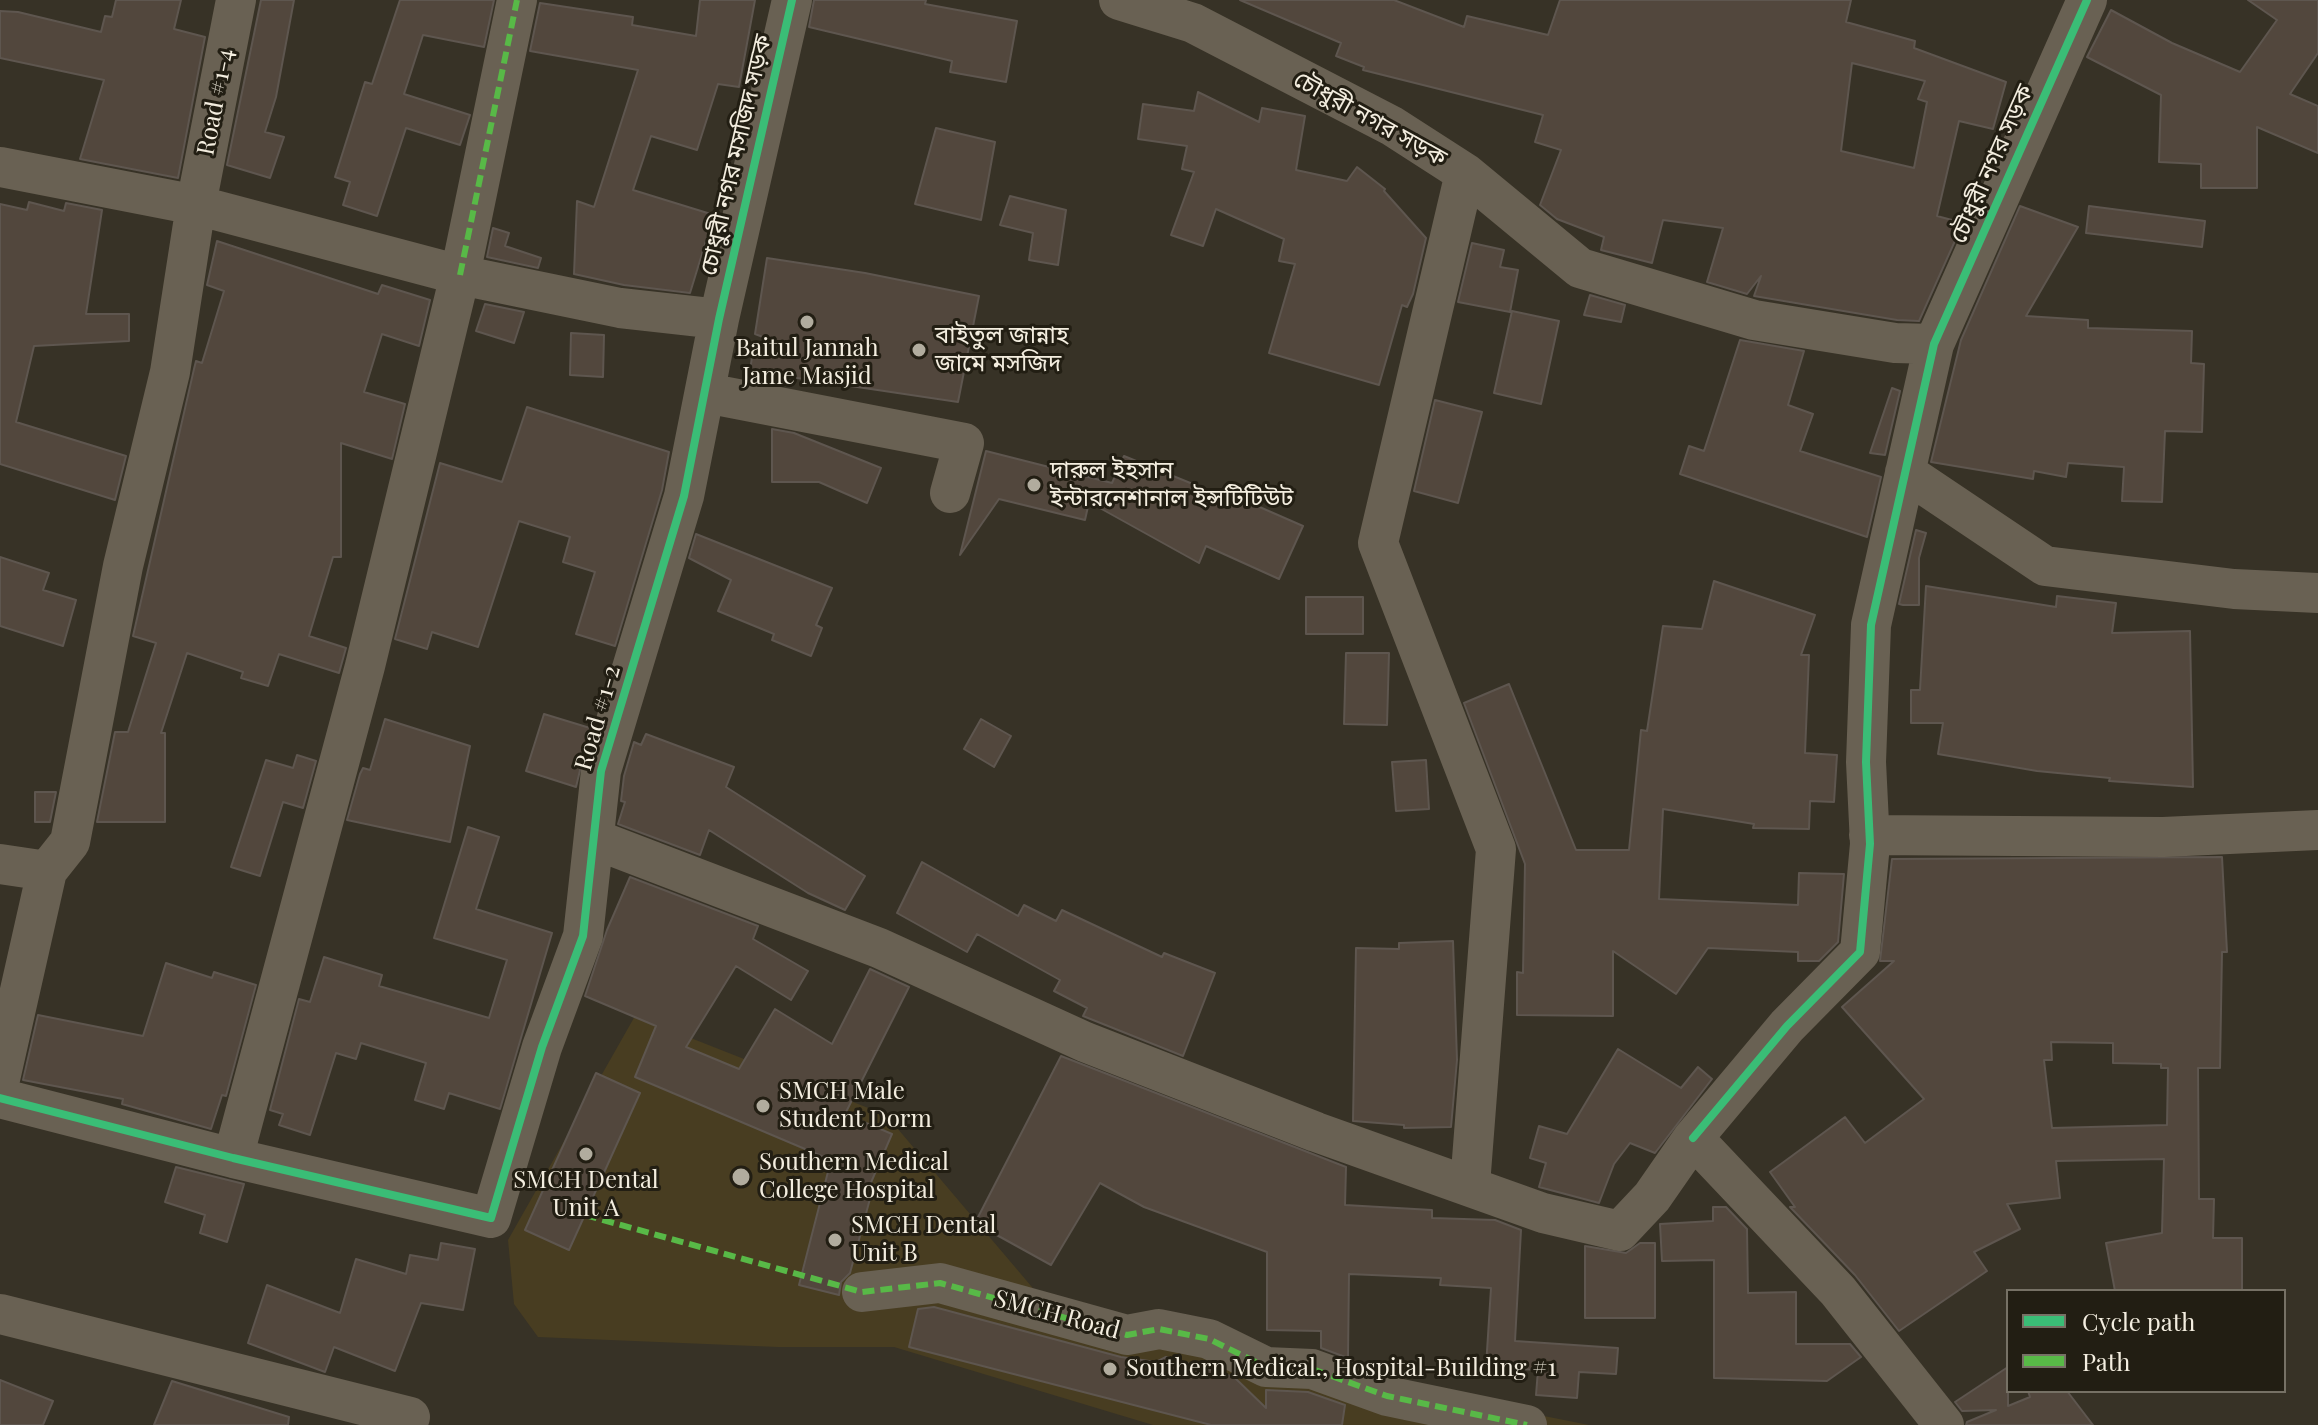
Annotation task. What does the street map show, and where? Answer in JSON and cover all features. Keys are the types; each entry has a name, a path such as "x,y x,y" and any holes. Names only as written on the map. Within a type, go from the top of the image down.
{"street":[{"name":"Road #1-4","path":"47,871 70,842 123,566 170,372 196,205 236,0"},
{"path":"0,1098 233,1158 365,666 460,275 517,0"},
{"name":"চোধুরী নগর মসজিদ সড়ক","path":"719,319 792,0"},
{"name":"চৌধুরী নগর সড়ক","path":"1119,0 1193,23 1392,126 1465,173 1580,268 1754,320 1895,343 1934,344 2087,0"},
{"path":"0,167 196,205 460,275 620,308 719,319"},
{"path":"1465,173 1378,543 1496,849 1470,1185"},
{"name":"Road #1-2","path":"233,1158 491,1218 542,1047 583,936 601,771 684,496 719,319"},
{"path":"594,839 879,948 1100,1047 1316,1132 1543,1213 1620,1231 1652,1197 1693,1138 1787,1026 1860,952 1869,835 1866,762 1871,625 1934,344"},
{"path":"706,393 964,443 950,493"},
{"path":"1905,472 2045,566 2234,589 2318,593"},
{"path":"1869,835 2163,837 2318,830"},
{"path":"0,864 47,871 0,1079"},
{"path":"1693,1138 1838,1291 1944,1425"},
{"name":"SMCH Road","path":"862,1292 940,1283 1127,1335 1159,1329 1209,1339 1266,1367 1312,1369 1387,1396 1527,1425"},
{"path":"0,1314 410,1417"}],"shaded area":[{"name":"Southern Medical College Hospital","path":"635,1016 886,1115 1037,1293 1394,1386 1589,1425 1153,1425 894,1347 778,1347 538,1337 514,1304 508,1240"}],"building":[{"path":"116,0 181,0 174,29 205,37 178,178 80,159 104,80 0,58 0,11 18,12 101,32 105,16 112,17"},
{"path":"261,0 294,0 276,97 265,132 284,137 270,178 227,165"},
{"path":"400,0 494,0 484,47 423,35 404,94 470,115 460,145 406,128 377,216 343,205 350,182 335,177 365,82 372,84"},
{"path":"700,0 755,0 739,87 718,84 697,150 651,136 633,190 714,215 690,293 624,285 574,274 577,201 594,207 638,70 530,51 540,3 633,17 632,25 696,36"},
{"path":"814,0 926,0 925,4 1017,21 1006,82 950,72 952,61 809,27"},
{"path":"1240,0 1394,0 1464,27 1467,16 1548,35 1560,0 1851,0 1846,22 1915,41 1914,48 2006,82 1993,129 1959,121 1937,216 1963,223 1919,321 1897,320 1754,296 1761,276 1747,294 1707,282 1723,228 1663,220 1652,263 1601,250 1604,237 1557,219 1540,205 1561,150 1535,142 1543,115 1363,70 1364,67 1336,56 1341,43","holes":["1852,63 1925,81 1918,99 1927,102 1914,168 1841,151"]},
{"path":"2248,0 2318,0 2318,53 2290,94 2318,106 2318,153 2257,127 2257,188 2201,188 2201,164 2159,162 2161,95 2087,57 2111,10 2172,43 2240,72 2277,20"},
{"path":"1198,92 1259,122 1262,108 1305,116 1296,170 1347,181 1357,167 1385,189 1426,238 1413,294 1407,307 1402,305 1379,385 1269,353 1295,264 1279,261 1284,239 1216,209 1203,246 1171,235 1194,172 1182,169 1187,146 1138,139 1143,104 1194,111"},
{"path":"936,128 995,142 981,220 915,204"},
{"path":"1010,196 1066,210 1058,265 1029,260 1033,233 1000,225"},
{"path":"29,202 64,211 66,203 102,210 86,314 129,314 129,341 34,346 16,422 126,456 115,500 0,464 0,204 27,210"},
{"path":"2020,206 2078,227 2026,316 2088,320 2088,328 2192,331 2191,363 2204,364 2202,432 2165,431 2162,502 2122,501 2124,467 2068,463 2066,477 2034,471 2033,479 1931,462 1961,340"},
{"path":"2089,206 2205,221 2202,247 2086,233"},
{"path":"493,228 509,233 505,246 541,258 538,268 487,257"},
{"path":"217,241 378,294 382,285 430,300 419,346 382,334 364,392 405,404 392,459 341,443 341,557 333,557 309,636 346,648 339,673 279,654 268,686 241,678 243,672 187,653 161,733 165,733 165,822 97,822 115,732 128,732 156,643 133,636 196,361 202,363 224,291 207,285"},
{"path":"1472,243 1504,250 1500,267 1518,270 1510,312 1458,302"},
{"path":"767,258 865,273 979,296 958,402 750,371 754,343 762,343 763,337 755,334"},
{"path":"1590,295 1625,305 1621,322 1584,315"},
{"path":"485,304 524,312 514,343 476,331"},
{"path":"1512,311 1559,321 1541,404 1494,393"},
{"path":"571,333 604,335 603,377 570,375"},
{"path":"1740,340 1804,351 1788,405 1813,414 1800,451 1881,477 1867,537 1680,474 1689,446 1704,451"},
{"path":"1892,388 1900,391 1885,455 1870,453"},
{"path":"1435,400 1482,412 1458,503 1414,491"},
{"path":"527,407 669,452 662,490 615,646 576,634 595,572 563,562 570,537 519,521 478,647 432,632 427,649 395,639 440,463 502,482"},
{"path":"772,429 794,433 881,468 867,503 819,482 772,482"},
{"path":"986,451 1112,483 1124,456 1237,502 1239,498 1303,526 1279,579 1206,546 1199,563 1089,502 1085,520 999,499 960,555"},
{"path":"1916,530 1926,533 1919,558 1919,605 1903,605 1899,604"},
{"path":"696,534 832,588 816,625 822,628 811,656 772,640 774,634 718,611 731,580 689,558"},
{"path":"0,557 49,573 43,590 76,600 63,646 0,626"},
{"path":"1714,581 1815,615 1801,655 1809,655 1805,753 1837,755 1834,802 1810,801 1809,829 1753,828 1754,824 1663,809 1659,899 1798,905 1799,873 1844,874 1838,942 1819,961 1798,961 1798,952 1708,948 1676,994 1613,951 1613,1016 1517,1015 1517,972 1523,973 1525,864 1464,703 1509,684 1576,850 1629,850 1641,730 1647,731 1663,626 1702,629"},
{"path":"1926,586 2056,607 2057,596 2116,603 2112,633 2190,631 2193,787 2109,781 2110,778 2037,771 1938,754 1943,723 1911,723 1911,690 1920,690"},
{"path":"1306,597 1363,597 1363,634 1306,634"},
{"path":"1346,653 1389,653 1387,725 1344,724"},
{"path":"544,714 590,728 576,787 526,771"},
{"path":"385,719 470,746 450,842 347,820 360,774 363,768 370,770"},
{"path":"981,719 1011,736 994,767 964,749"},
{"path":"646,734 734,767 726,787 865,876 845,910 808,893 709,830 700,855 618,824 625,802 621,801 624,776 634,742 641,745"},
{"path":"297,755 316,761 303,808 283,802 260,876 231,867 266,760 293,768"},
{"path":"1426,760 1429,809 1396,811 1392,762"},
{"path":"35,792 56,792 50,822 35,822"},
{"path":"468,827 499,837 476,909 552,933 500,1109 449,1093 444,1109 415,1100 426,1063 361,1043 356,1059 336,1053 310,1135 279,1125 283,1114 270,1110 299,999 310,1002 324,957 382,975 379,986 489,1018 507,960 434,938"},
{"path":"2222,857 2227,952 2222,952 2220,1068 2198,1068 2199,1199 2214,1199 2213,1238 2242,1238 2242,1289 2115,1289 2106,1243 2162,1233 2164,1159 2056,1161 2060,1198 2007,1204 2020,1229 1974,1252 1987,1271 1899,1331 1855,1275 1790,1207 1795,1207 1770,1172 1845,1117 1865,1143 1924,1099 1842,1007 1894,961 1880,961 1892,859","holes":["2051,1042 2113,1043 2113,1063 2161,1064 2161,1068 2168,1068 2167,1125 2052,1128 2044,1060 2052,1060"]},
{"path":"922,862 1018,916 1024,905 1056,921 1062,910 1162,957 1164,953 1215,973 1183,1056 1083,1016 1087,1008 1054,991 1060,980 977,934 967,952 897,913"},
{"path":"630,877 758,926 753,939 808,971 791,1000 736,966 686,1047 739,1069 775,1009 832,1044 870,969 909,987 845,1114 892,1134 866,1194 871,1195 850,1273 841,1282 839,1295 799,1285 831,1160 635,1077 656,1026 585,996 607,930"},
{"path":"1453,941 1457,1060 1451,1127 1404,1128 1404,1125 1353,1121 1356,948 1399,949 1399,943"},
{"path":"166,963 212,978 214,972 256,985 226,1096 222,1095 211,1129 122,1104 123,1099 23,1080 38,1015 143,1036"},
{"path":"1618,1049 1681,1088 1698,1067 1712,1079 1655,1153 1630,1143 1614,1164 1599,1203 1539,1187 1546,1163 1530,1158 1539,1126 1567,1134"},
{"path":"1061,1056 1346,1167 1345,1205 1432,1210 1432,1218 1495,1220 1521,1230 1515,1341 1618,1348 1616,1374 1579,1372 1577,1398 1536,1395 1538,1370 1486,1367 1491,1288 1440,1285 1441,1278 1349,1274 1348,1358 1321,1348 1321,1331 1267,1330 1267,1252 1144,1207 1100,1183 1051,1265 975,1223"},
{"name":"SMCH Dental Unit A","path":"596,1073 640,1093 569,1250 525,1230"},
{"path":"176,1167 244,1184 227,1242 200,1233 205,1215 165,1202"},
{"path":"1713,1207 1726,1207 1747,1229 1748,1293 1796,1292 1796,1344 1850,1344 1861,1357 1827,1381 1714,1378 1714,1260 1662,1261 1660,1224 1713,1221"},
{"path":"441,1243 475,1249 463,1310 421,1303 395,1371 334,1347 325,1372 248,1343 267,1285 340,1313 356,1259 406,1274 410,1255 438,1260"},
{"path":"1640,1243 1655,1243 1655,1318 1585,1318 1585,1246 1626,1253"},
{"name":"Southern Medical., Hospital-Building #1","path":"934,1307 1121,1357 1156,1362 1166,1357 1234,1377 1266,1408 1266,1390 1308,1392 1345,1405 1342,1425 1211,1425 909,1347 918,1309"},
{"path":"2006,1368 2008,1406 2030,1397 2029,1393 2069,1393 2093,1425 1966,1425 1996,1410 1962,1411 1955,1402"},
{"path":"0,1380 53,1401 43,1425 0,1425"},
{"path":"172,1381 289,1417 288,1425 154,1425"}],"marked path":[{"path":"460,275 517,0"},
{"path":"585,1215 862,1292 940,1283 1127,1335 1159,1329 1209,1339 1266,1367 1312,1369 1387,1396 1527,1425"}],"cycle path":[{"path":"0,1098 233,1158 491,1218 542,1047 583,936 601,771 684,496 719,319 792,0"},
{"path":"1693,1138 1787,1026 1860,952 1870,844 1866,762 1871,625 1934,344 2087,0"}],"place":[{"name":"Baitul Jannah Jame Masjid","path":"807,322"},
{"name":"বাইতুল জান্নাহ জামে মসজিদ","path":"919,350"},
{"name":"দারুল ইহসান ইন্টারনেশানাল ইন্সটিটিউট","path":"1034,485"},
{"name":"SMCH Male Student Dorm","path":"763,1106"},
{"name":"SMCH Dental Unit A","path":"586,1154"},
{"name":"Southern Medical College Hospital","path":"741,1177"},
{"name":"SMCH Dental Unit B","path":"835,1240"},
{"name":"Southern Medical., Hospital-Building #1","path":"1110,1369"}]}
